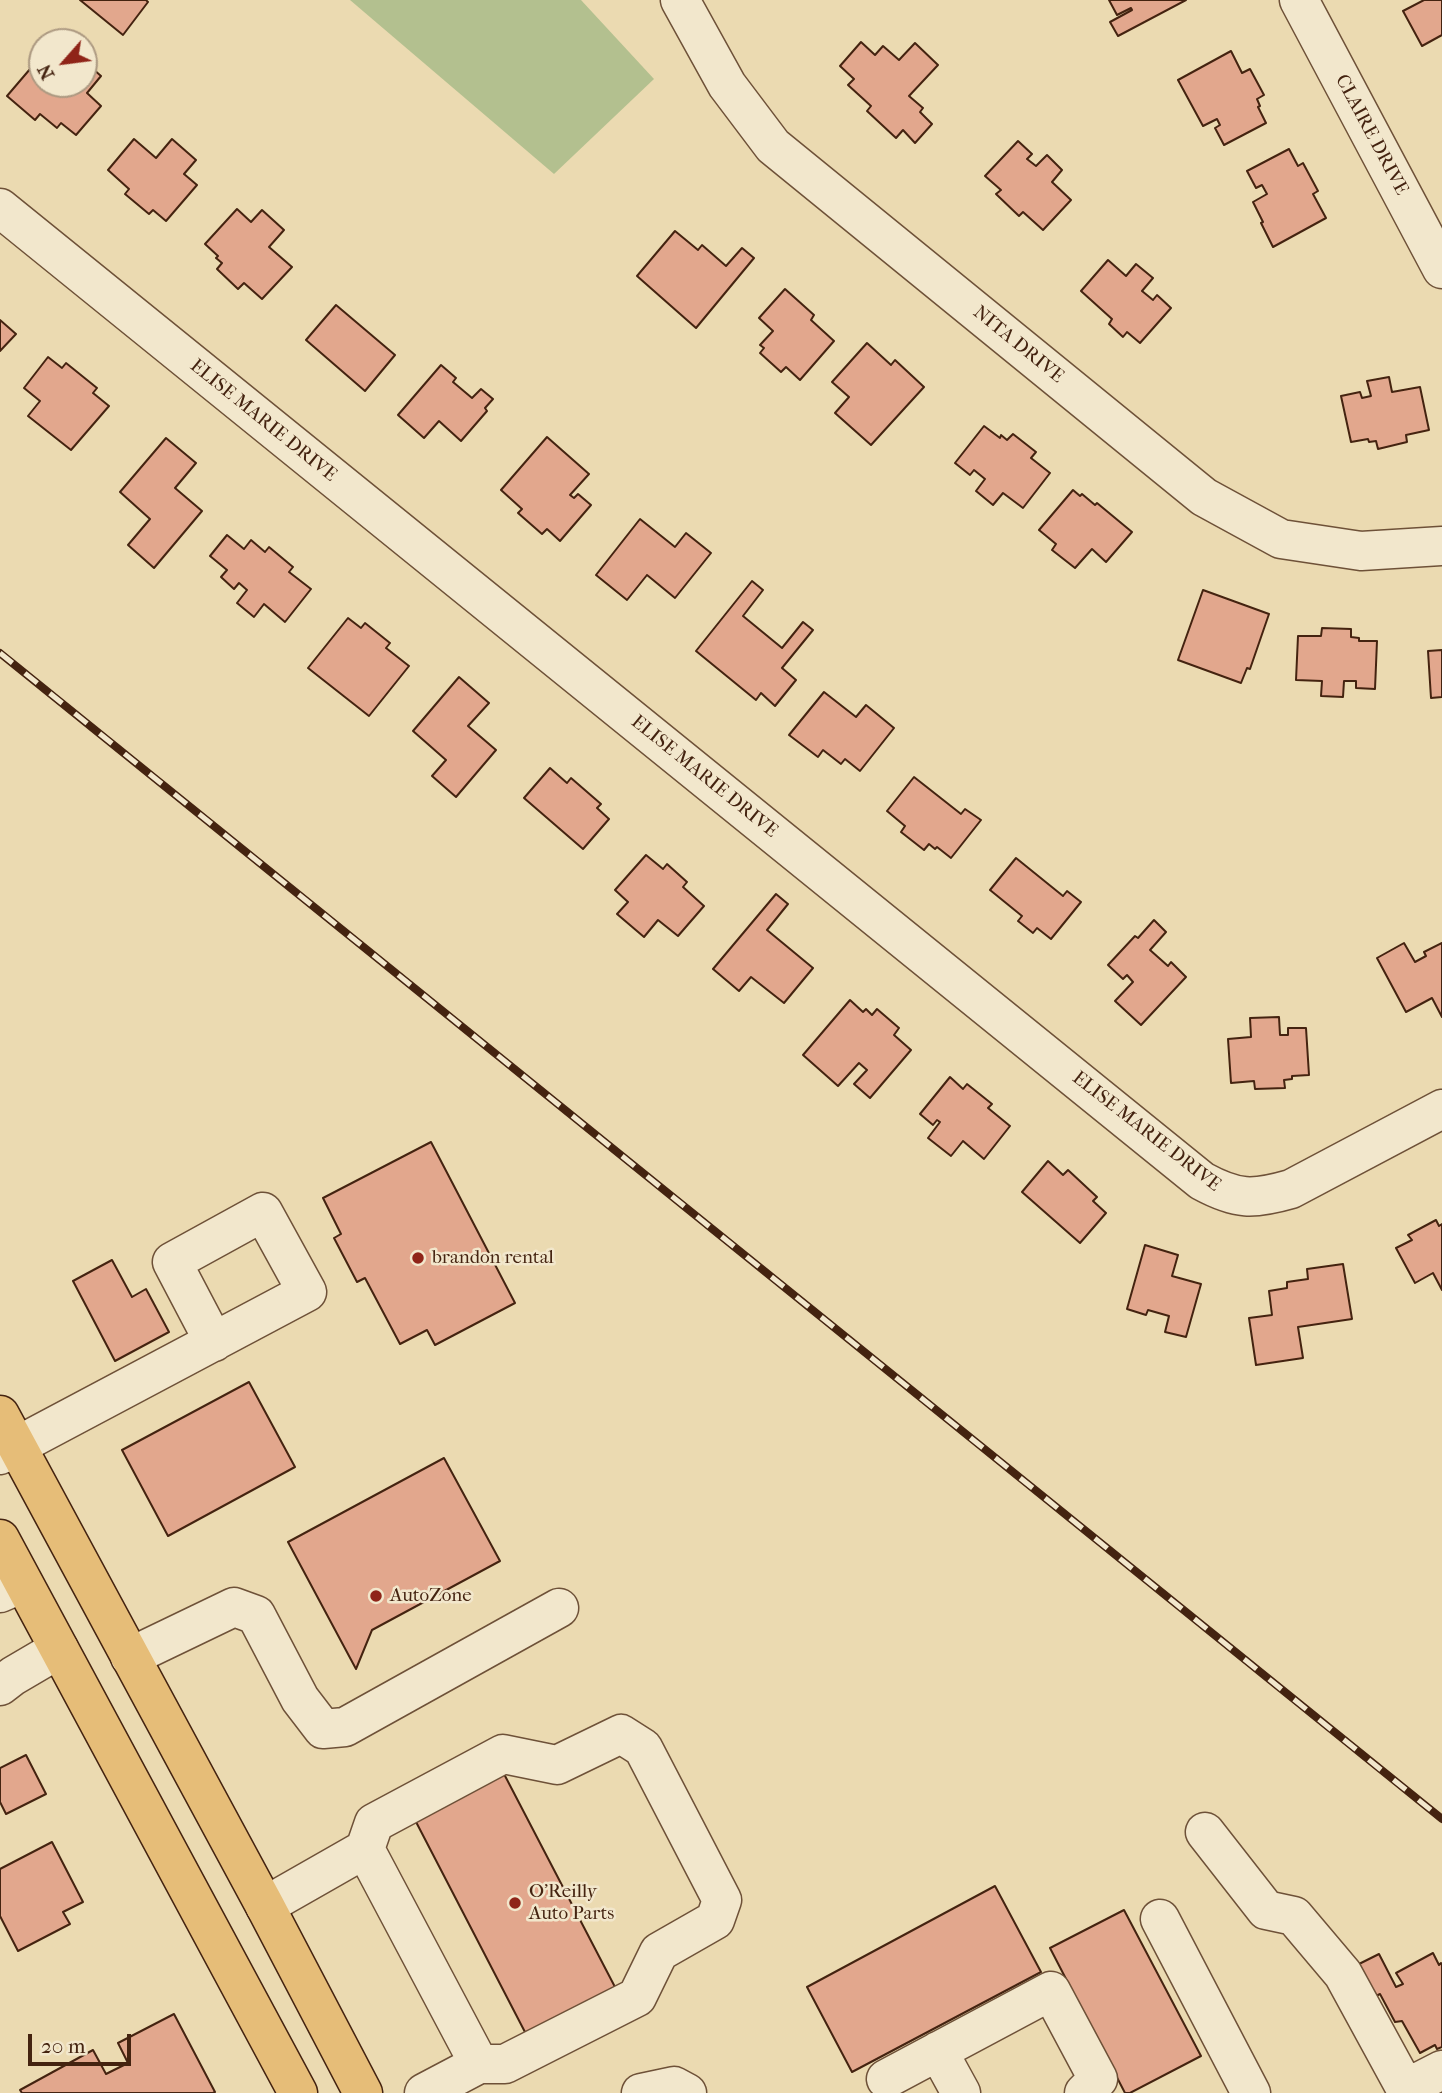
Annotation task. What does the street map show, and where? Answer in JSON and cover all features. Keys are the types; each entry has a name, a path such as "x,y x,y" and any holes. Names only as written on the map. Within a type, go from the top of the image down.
{"main road":[{"path":"6,1439 130,1657 363,2093"},
{"path":"0,1539 12,1588 59,1649 298,2093"}],"street":[{"name":"NITA DRIVE","path":"680,0 727,85 773,146 1204,497 1281,539 1361,551 1442,546"},
{"name":"CLAIRE DRIVE","path":"1299,0 1442,269"},
{"name":"ELISE MARIE DRIVE","path":"0,208 1202,1181 1225,1193 1248,1197 1291,1189 1442,1109"},
{"path":"6,1439 214,1342"},
{"path":"130,1657 234,1607 256,1615 300,1699 323,1728 345,1727 559,1608"},
{"path":"0,1686 59,1649"},
{"path":"265,1906 365,1849 374,1823 503,1754 557,1765 621,1734 643,1748 722,1900 715,1920 659,1952 637,1997 505,2064 479,2064 424,2093"},
{"path":"1205,1832 1266,1910 1294,1916 1343,1975 1407,2091 1442,2070"},
{"path":"365,1849 479,2064"},
{"path":"1160,1919 1251,2093"},
{"path":"886,2079 1051,1991 1098,2079 1084,2093"},
{"path":"938,2051 961,2093"},
{"path":"641,2093 674,2086 687,2093"}],"green space":[{"path":"350,0 581,0 654,79 554,174"}],"building":[{"path":"80,0 146,0 148,2 123,35"},
{"path":"1109,0 1186,0 1118,36 1110,22 1132,10 1131,8 1117,15"},
{"path":"1424,0 1442,0 1442,35 1422,46 1403,11"},
{"path":"861,42 875,55 883,46 899,60 915,43 938,65 909,96 923,108 920,112 932,124 915,143 903,130 896,138 867,111 871,106 848,85 854,79 840,66"},
{"path":"1231,51 1242,73 1250,69 1264,95 1257,99 1266,123 1224,145 1215,128 1220,125 1217,119 1203,126 1178,80"},
{"path":"28,71 28,98 92,98 101,106 76,135 61,123 57,128 40,114 35,120 7,96"},
{"path":"134,139 156,158 172,139 196,160 184,174 197,185 166,221 153,210 149,214 125,194 129,189 108,170"},
{"path":"1018,141 1032,154 1027,159 1036,166 1047,155 1062,170 1052,182 1071,200 1043,230 1023,212 1019,216 996,194 1001,190 985,176"},
{"path":"1289,149 1298,166 1303,163 1318,191 1313,194 1326,218 1273,247 1253,202 1267,194 1262,185 1256,188 1247,171"},
{"path":"237,209 251,222 262,210 284,230 269,247 292,267 262,299 244,283 238,289 217,269 222,263 205,244"},
{"path":"675,231 698,250 702,245 726,266 742,248 754,258 696,328 637,276"},
{"path":"1108,260 1126,276 1136,264 1153,278 1142,291 1153,300 1157,295 1171,308 1140,343 1127,332 1123,337 1109,324 1112,319 1081,291"},
{"path":"785,289 814,315 811,320 834,341 800,380 786,367 781,372 760,353 764,348 760,345 773,331 759,318"},
{"path":"336,305 395,355 365,391 306,340"},
{"path":"0,320 16,334 0,351"},
{"path":"867,343 891,365 895,360 924,387 871,445 835,413 849,397 832,382"},
{"path":"48,357 62,368 66,363 97,388 93,393 109,406 71,450 28,416 40,401 24,388"},
{"path":"441,365 456,378 453,382 472,398 481,389 493,399 485,408 487,411 461,441 439,421 424,438 398,415"},
{"path":"1389,377 1392,392 1420,387 1429,430 1406,435 1407,442 1378,449 1376,441 1369,442 1368,439 1351,442 1341,396 1360,392 1362,398 1371,396 1367,381"},
{"path":"984,426 1007,440 1013,434 1036,452 1031,458 1050,473 1023,508 1003,493 993,505 976,491 985,479 974,470 970,475 955,463"},
{"path":"547,437 589,474 570,495 574,498 578,494 591,505 560,541 547,529 542,534 518,513 522,509 501,490"},
{"path":"166,438 196,463 175,488 202,511 154,568 128,545 150,519 120,492"},
{"path":"1073,490 1095,505 1097,503 1132,532 1106,562 1092,549 1075,568 1052,550 1056,544 1039,530"},
{"path":"640,519 675,547 686,533 711,553 675,598 647,575 627,600 596,575"},
{"path":"227,535 244,549 251,540 265,552 269,547 293,567 289,572 311,589 285,622 264,604 254,617 237,603 247,590 239,583 234,589 221,577 227,570 210,556"},
{"path":"752,581 763,590 743,616 782,648 803,622 813,630 782,668 796,680 775,706 761,693 756,700 696,651"},
{"path":"1203,590 1269,614 1250,669 1247,668 1241,683 1178,660"},
{"path":"348,618 361,628 365,623 390,643 386,648 409,666 369,716 308,668"},
{"path":"1322,628 1351,629 1351,637 1359,638 1359,641 1377,641 1375,689 1356,688 1356,681 1344,681 1343,697 1321,696 1322,681 1296,680 1298,636 1321,636"},
{"path":"1442,650 1442,697 1431,698 1428,651"},
{"path":"459,677 489,703 468,726 496,750 456,797 432,776 446,760 413,731"},
{"path":"824,692 856,717 866,705 894,728 860,771 845,759 841,764 823,750 818,757 789,735"},
{"path":"550,768 567,783 571,778 601,804 597,808 609,819 583,849 524,798"},
{"path":"914,777 961,814 965,809 981,820 951,858 929,844 924,850 901,832 905,826 887,811"},
{"path":"646,855 663,869 667,864 687,882 683,887 704,906 678,936 658,920 644,937 617,914 628,902 615,890"},
{"path":"1016,858 1063,896 1067,891 1081,902 1051,939 1037,928 1033,933 1018,921 1022,916 990,890"},
{"path":"776,894 788,904 767,930 813,968 784,1003 751,977 739,991 713,969"},
{"path":"1154,920 1166,932 1150,950 1168,966 1171,962 1186,977 1141,1025 1115,1001 1133,982 1127,975 1123,979 1108,965"},
{"path":"1404,943 1415,962 1426,956 1424,952 1442,943 1442,1017 1432,998 1406,1012 1377,958"},
{"path":"850,1000 863,1012 866,1009 872,1015 877,1009 899,1028 894,1035 911,1050 870,1098 854,1084 867,1070 859,1063 838,1086 803,1055"},
{"path":"1279,1017 1280,1035 1288,1035 1288,1028 1306,1028 1309,1075 1292,1076 1292,1079 1284,1080 1285,1088 1255,1089 1254,1081 1231,1083 1228,1039 1251,1037 1250,1018"},
{"path":"950,1077 963,1089 967,1084 992,1104 988,1108 1010,1126 984,1159 963,1141 951,1156 928,1138 940,1122 937,1120 933,1125 920,1114"},
{"name":"brandon rental","path":"431,1142 515,1303 435,1345 427,1330 400,1344 365,1278 357,1282 334,1238 341,1234 323,1198"},
{"path":"1048,1161 1063,1175 1068,1170 1097,1197 1093,1201 1106,1213 1080,1243 1022,1192"},
{"path":"1436,1220 1439,1226 1442,1224 1442,1290 1433,1273 1415,1283 1396,1248 1412,1240 1408,1235"},
{"path":"1145,1245 1178,1255 1172,1276 1201,1284 1186,1337 1165,1332 1169,1316 1148,1310 1146,1315 1127,1309"},
{"path":"112,1260 132,1297 146,1289 169,1332 115,1361 73,1281"},
{"path":"1343,1264 1352,1319 1298,1327 1303,1358 1256,1365 1249,1318 1272,1315 1269,1291 1287,1288 1287,1282 1308,1279 1307,1269"},
{"path":"249,1382 295,1467 168,1536 122,1450"},
{"name":"AutoZone","path":"444,1458 500,1561 372,1630 356,1669 288,1542"},
{"path":"26,1755 46,1794 6,1814 0,1802 0,1768"},
{"name":"O'Reilly Auto Parts","path":"503,1772 615,1987 526,2034 414,1818"},
{"path":"52,1842 83,1902 63,1912 70,1924 18,1951 0,1916 0,1869"},
{"path":"995,1886 1041,1972 852,2072 807,1987"},
{"path":"1124,1910 1201,2056 1130,2093 1125,2093 1050,1948"},
{"path":"1433,1953 1439,1965 1442,1965 1442,2047 1437,2049 1435,2045 1420,2053 1402,2021 1395,2022 1380,1994 1376,1996 1359,1964 1379,1954 1396,1987 1403,1984 1396,1973"},
{"path":"174,2014 215,2092 22,2093 20,2090 93,2050 106,2074 128,2063 118,2043"}],"railway":[{"path":"0,653 1442,1819"}],"place":[{"name":"brandon rental","path":"418,1258"},
{"name":"AutoZone","path":"376,1596"},
{"name":"O'Reilly Auto Parts","path":"515,1903"}]}
